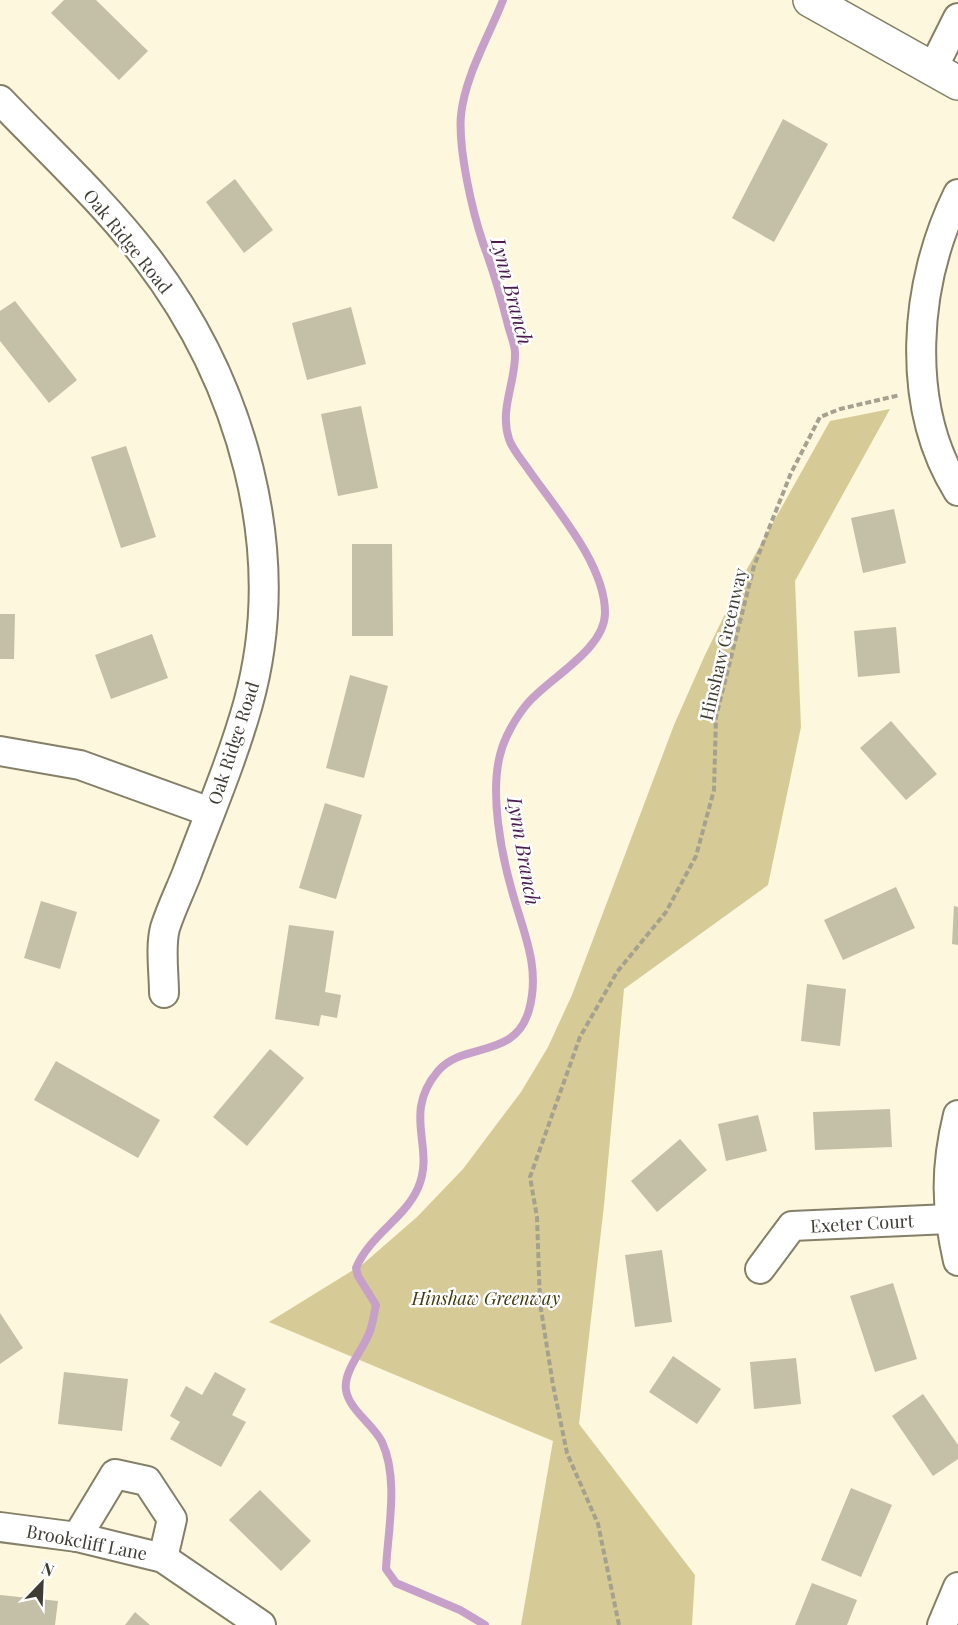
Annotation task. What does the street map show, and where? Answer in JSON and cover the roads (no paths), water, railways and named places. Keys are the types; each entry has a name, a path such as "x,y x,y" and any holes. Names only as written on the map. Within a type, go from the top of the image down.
{"main road":[{"path":"810,0 945,75"}],"street":[{"path":"945,75 958,18"},
{"name":"Oak Ridge Road","path":"0,100 120,226 166,285 197,334 211,362 243,442 260,535 263,619 258,663 249,703 164,931 164,993"},
{"path":"958,194 940,239 928,279 922,317 924,390 934,436 958,491"},
{"path":"0,751 80,765 210,812"},
{"path":"958,1115 948,1172 949,1219 958,1261"},
{"name":"Exeter Court","path":"760,1269 792,1226 949,1219"},
{"path":"77,1537 115,1474 147,1481 172,1519 163,1558"},
{"name":"Brookcliff Lane","path":"0,1527 77,1537 163,1558 261,1625"},
{"path":"942,1625 958,1587"}],"waterway":[{"name":"Lynn Branch","path":"485,1625 460,1610 396,1583 386,1569 391,1504 387,1456 378,1435 348,1397 346,1383 370,1331 376,1305 358,1276 356,1268 369,1246 405,1209 418,1188 423,1173 424,1159 420,1117 427,1087 438,1071 449,1062 501,1043 513,1036 522,1026 529,1010 533,979 532,964 508,876 498,823 496,787 502,748 511,728 527,704 574,663 595,640 602,627 605,614 603,595 588,557 515,451 506,428 515,350 497,284 474,214 464,162 461,129 463,100 467,86 503,0"}],"park label":[{"name":"Hinshaw Greenway","path":"486,1298"}]}
